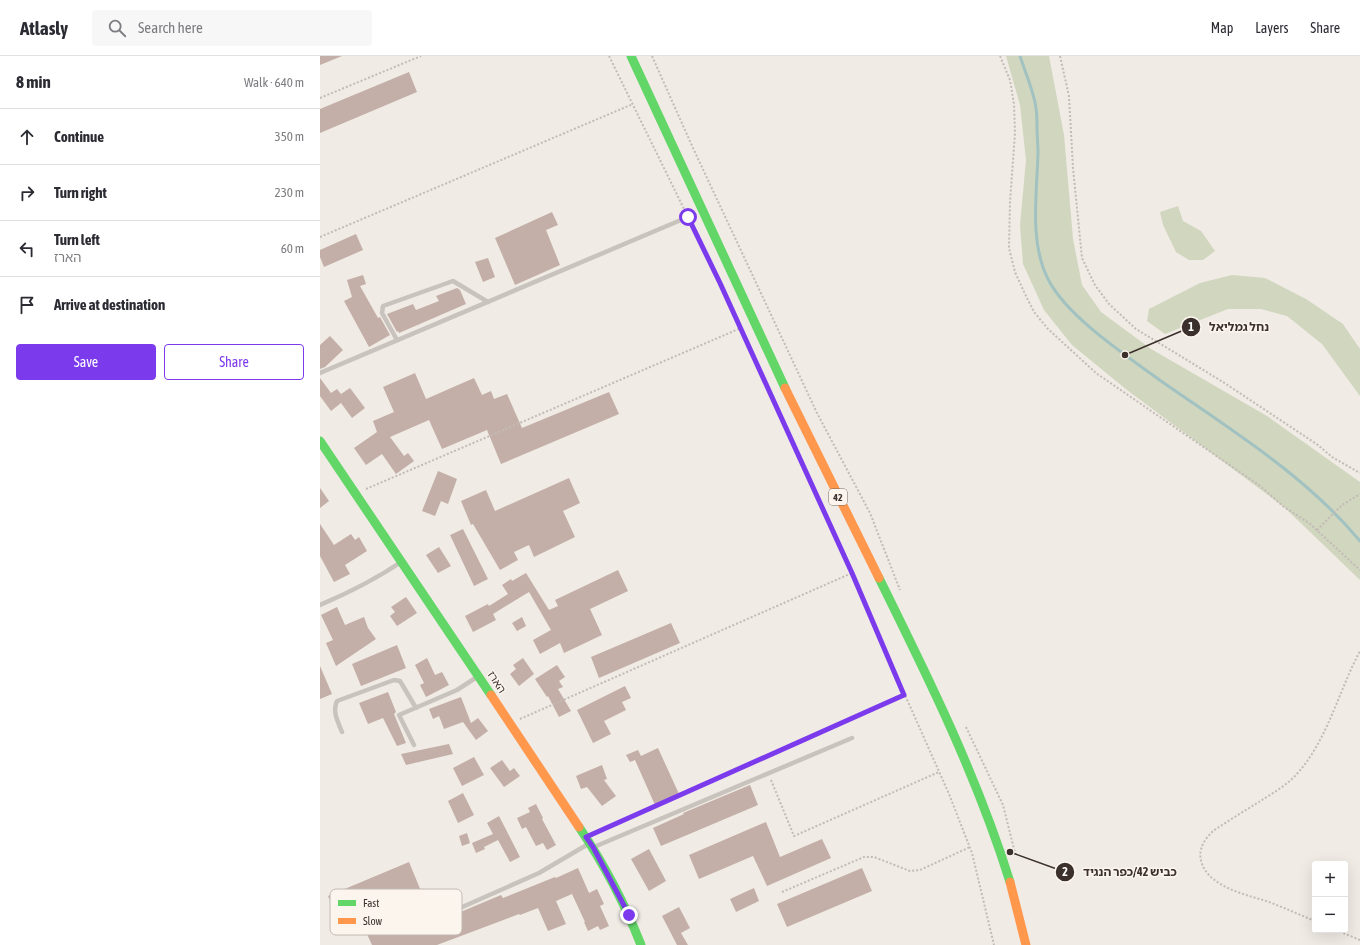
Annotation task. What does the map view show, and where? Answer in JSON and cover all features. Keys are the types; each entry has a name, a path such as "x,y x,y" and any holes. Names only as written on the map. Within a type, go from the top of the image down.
{"main road":[{"name":"42","path":"631,56 818,455 930,682 962,753 995,834 1021,914 1026,945"},
{"name":"הארז","path":"320,441 590,843 629,915 641,945"}],"lane":[{"path":"320,373 688,217"},
{"path":"397,340 382,313 383,306 452,280 488,302"},
{"path":"320,605 369,582 401,562"},
{"path":"414,745 399,715 457,690 478,676"},
{"path":"342,732 335,713 335,705 337,701 394,680 400,681 416,708"},
{"path":"462,907 539,873 590,843 769,773 852,738"}],"path":[{"path":"320,98 421,56"},
{"path":"609,56 741,328 852,573 904,695 949,794 970,847 994,945"},
{"path":"652,56 693,148 817,413 870,513 902,595"},
{"path":"1000,56 1010,80 1014,104 1015,133 1010,202 1009,248 1015,272 1034,312 1048,329 1096,373 1260,486 1284,507 1309,523 1360,570"},
{"path":"1060,56 1069,96 1073,168 1082,258 1095,286 1109,304 1136,329 1224,382 1318,445 1332,457 1360,473"},
{"path":"320,237 633,104"},
{"path":"358,497 366,489 741,328"},
{"path":"1317,530 1342,505 1360,494"},
{"path":"510,724 852,573"},
{"path":"1312,920 1269,902 1245,895 1216,882 1204,870 1200,859 1201,847 1205,839 1213,831 1276,791 1293,778 1305,765 1329,722 1353,664 1360,651"},
{"path":"590,843 904,695"},
{"path":"963,721 1003,805 1016,857"},
{"path":"769,773 794,836 939,772"},
{"path":"782,892 864,858 874,857 900,868 915,871 970,847"},
{"path":"1343,933 1360,940"}],"green space":[{"path":"1006,56 1049,56 1064,135 1073,239 1082,285 1101,312 1151,349 1267,416 1360,482 1360,580 1284,507 1127,390 1072,345 1044,310 1023,264 1020,225 1026,160 1020,105"},
{"path":"1178,206 1183,221 1201,231 1215,251 1203,260 1189,260 1176,252 1163,225 1160,212"},
{"path":"1232,275 1265,278 1306,299 1343,324 1360,349 1360,396 1322,344 1287,316 1261,309 1228,309 1165,334 1147,321 1149,309 1200,283"}],"building":[{"path":"320,56 342,56 320,65"},
{"path":"409,72 417,92 320,133 320,109"},
{"path":"552,212 558,225 546,230 560,265 515,285 495,238"},
{"path":"356,234 363,250 324,267 320,257 320,250"},
{"path":"488,258 495,277 483,282 475,262"},
{"path":"363,275 366,284 360,286 378,318 380,317 390,335 369,347 344,301 352,297 347,280"},
{"path":"457,288 460,290 466,304 399,333 387,314 413,304 416,310 439,301 436,296"},
{"path":"330,336 343,350 325,367 320,369 320,345"},
{"path":"415,373 426,399 474,378 482,395 491,391 494,399 507,394 522,428 609,392 619,414 501,464 487,430 442,449 429,420 390,437 404,456 408,453 414,461 396,474 382,454 366,465 354,448 377,432 373,421 394,412 383,387"},
{"path":"320,378 331,393 337,389 341,394 350,388 365,408 352,418 341,403 331,411 320,396"},
{"path":"438,471 457,479 448,504 441,501 435,516 422,511"},
{"path":"569,478 580,503 563,511 575,537 534,557 529,545 514,552 518,560 500,570 473,524 471,525 461,501 486,490 495,511"},
{"path":"320,488 329,501 320,508"},
{"path":"320,524 334,545 351,534 355,540 359,537 367,551 345,565 350,574 334,582 320,556"},
{"path":"463,529 488,579 474,586 450,535"},
{"path":"439,547 451,566 438,573 426,555"},
{"path":"618,570 628,591 590,609 602,635 564,653 560,643 540,654 533,640 551,630 529,592 493,614 496,620 473,632 465,616 488,604 489,606 508,594 502,585 511,579 512,581 526,573 549,610 558,606 555,600"},
{"path":"406,597 417,613 397,626 390,616 395,612 391,607"},
{"path":"337,607 345,625 364,617 368,628 376,639 336,666 326,643 333,640 321,615"},
{"path":"522,617 526,626 517,631 512,623"},
{"path":"671,623 680,643 599,678 591,657"},
{"path":"397,645 406,668 361,686 352,664"},
{"path":"427,658 435,675 442,672 449,685 426,697 420,685 424,683 415,665"},
{"path":"523,658 534,674 519,686 510,674 516,669 513,665"},
{"path":"557,665 565,677 559,681 563,687 558,689 571,711 559,717 548,696 547,697 535,679"},
{"path":"320,666 332,694 320,699"},
{"path":"625,686 631,698 622,702 626,710 604,721 611,734 593,743 577,710"},
{"path":"388,692 396,712 394,714 406,743 397,746 383,718 368,724 359,703"},
{"path":"461,697 471,723 478,718 488,731 476,740 463,722 444,729 439,716 433,719 429,709"},
{"path":"449,744 453,754 406,765 401,754"},
{"path":"658,748 679,794 655,805 635,760 630,762 626,755 638,750 641,756"},
{"path":"474,757 484,775 462,786 453,768"},
{"path":"502,760 510,771 514,768 520,776 504,787 490,768"},
{"path":"602,765 607,779 604,780 616,796 602,806 587,787 581,789 576,776"},
{"path":"750,785 758,805 661,846 653,828 684,814 683,813"},
{"path":"463,793 474,815 458,823 448,801"},
{"path":"536,804 556,845 547,850 543,843 536,846 526,827 522,829 517,818 530,812 528,808"},
{"path":"499,816 520,857 510,862 498,840 476,853 472,843 493,834 487,823"},
{"path":"766,822 780,857 822,839 831,858 767,886 753,856 699,879 689,855"},
{"path":"467,833 470,843 462,846 459,836"},
{"path":"649,849 666,881 649,891 631,859"},
{"path":"409,862 420,889 345,889"},
{"path":"578,868 589,893 597,889 604,904 600,906 609,926 600,930 598,926 588,931 572,894 556,901 566,924 548,931 538,908 437,945 372,945 367,935 462,935 462,911 501,895 503,898"},
{"path":"862,868 872,891 787,927 777,904"},
{"path":"754,888 759,901 736,912 730,899"},
{"path":"679,907 690,928 681,933 688,945 677,945 662,916"}],"waterway":[{"path":"1020,56 1033,95 1037,113 1038,153 1036,233 1038,249 1042,265 1048,279 1057,293 1083,321 1115,348 1240,436 1291,474 1339,517 1360,541"}],"traffic: fast":[{"path":"631,56 785,388"},
{"path":"320,441 491,695"},
{"path":"879,578 916,652 967,765 997,843 1010,882"},
{"path":"579,827 613,884 641,945"}],"traffic: slow":[{"path":"785,388 879,578"},
{"path":"491,695 579,827"},
{"path":"1010,882 1026,945"}],"place":[{"name":"נחל גמליאל","path":"1125,355"},
{"name":"כביש 42/כפר הנגיד","path":"1010,852"}],"route":[{"path":"629,915 593,847 586,837 904,695 852,573 720,283 688,217"}]}
